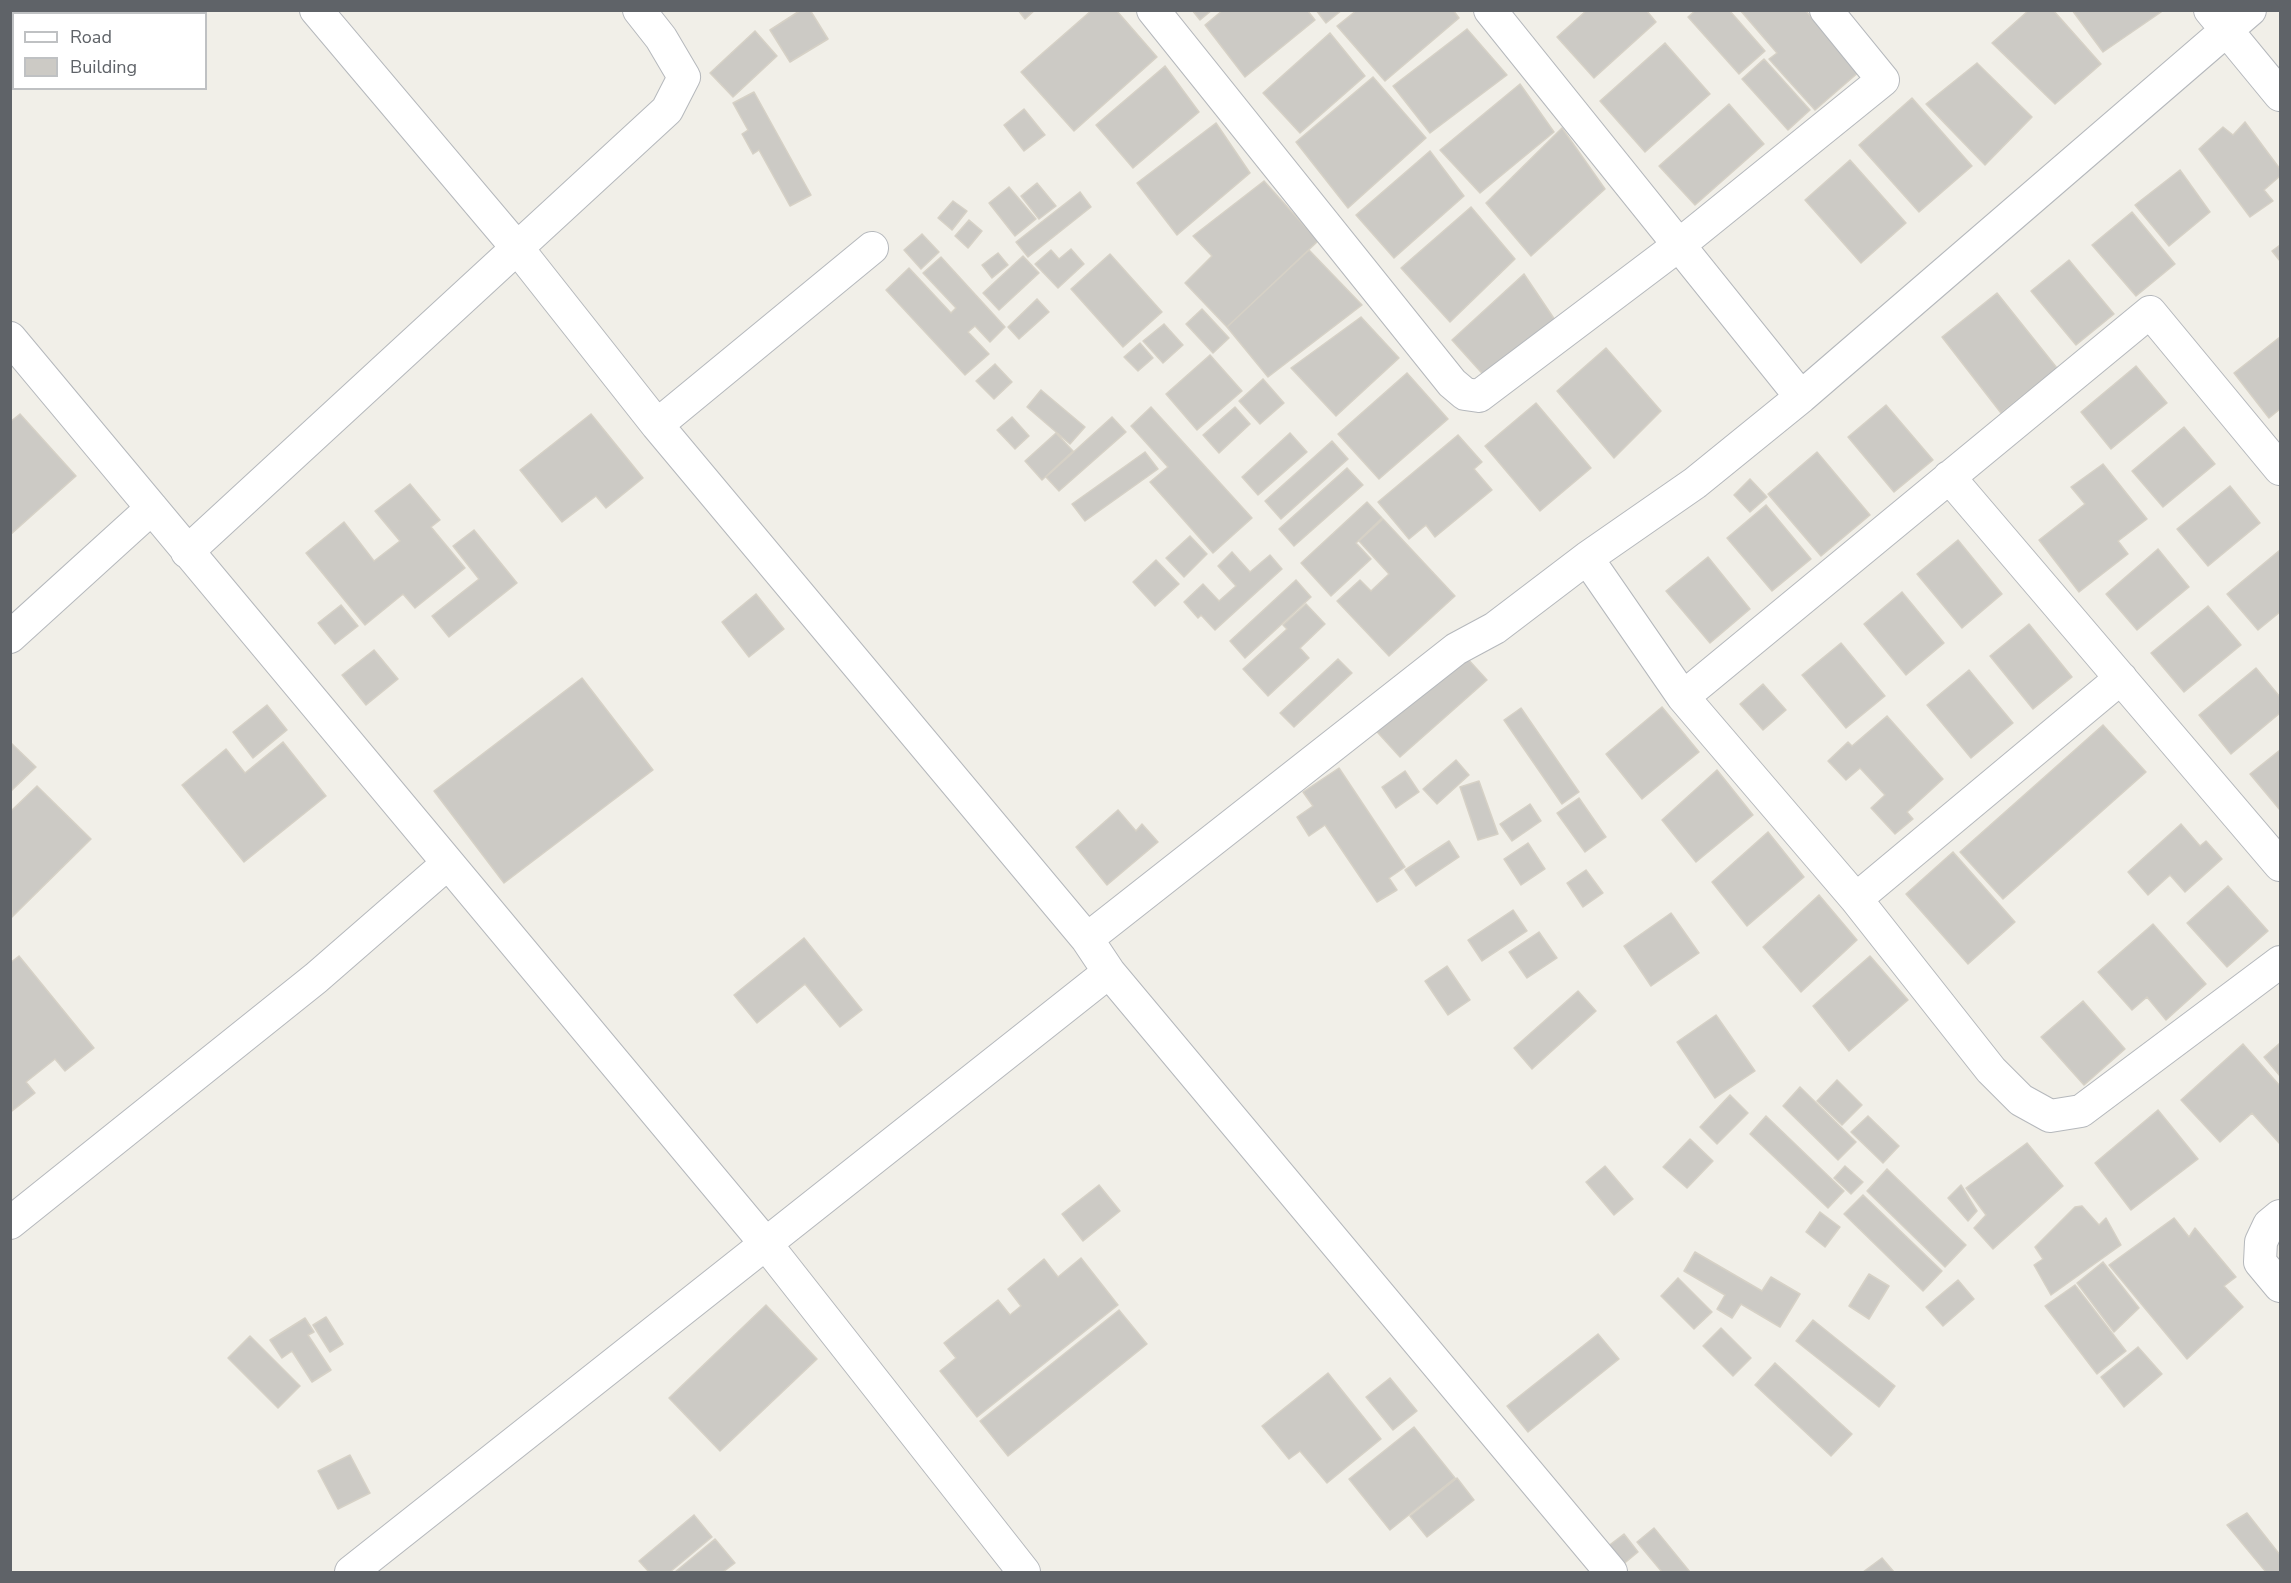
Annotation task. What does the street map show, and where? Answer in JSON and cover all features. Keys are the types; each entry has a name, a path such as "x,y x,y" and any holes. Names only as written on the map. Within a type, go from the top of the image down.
{"street":[{"path":"316,10 518,249 657,425 1087,939 1109,972 1611,1572"},
{"path":"188,552 667,110 684,77 661,38 639,10"},
{"path":"1153,10 1452,383 1465,394 1479,396 1679,245 1883,80 1826,10"},
{"path":"1490,10 1801,397"},
{"path":"1087,939 1456,649 1495,628 1587,558 1695,483 1801,397 2218,20 2250,10"},
{"path":"2218,20 2280,94"},
{"path":"657,425 872,248"},
{"path":"1683,697 2150,312 2280,469"},
{"path":"10,338 765,1244 1024,1572"},
{"path":"1949,477 2280,865"},
{"path":"10,637 152,508"},
{"path":"1587,558 1683,697 1856,899 1991,1070 2020,1100 2050,1116 2080,1111 2280,962"},
{"path":"1856,899 2121,678"},
{"path":"10,1223 316,978 447,864"},
{"path":"351,1572 1109,972"},
{"path":"2280,1216 2269,1225 2261,1242 2260,1262 2280,1286"}],"building":[{"path":"801,10 810,10 828,39 790,62 770,30"},
{"path":"1018,10 1035,10 1025,19"},
{"path":"1092,10 1116,10 1157,57 1074,131 1021,72"},
{"path":"1192,10 1212,10 1200,20"},
{"path":"1223,10 1307,10 1315,20 1245,77 1205,25"},
{"path":"1316,10 1342,10 1326,23"},
{"path":"1357,10 1453,10 1459,18 1385,81 1337,26"},
{"path":"1587,10 1646,10 1656,22 1594,78 1557,37"},
{"path":"1696,10 1729,10 1765,51 1739,74 1688,17"},
{"path":"1740,10 1805,10 1860,71 1815,110 1769,59 1777,53"},
{"path":"2029,10 2053,10 2101,64 2055,104 1992,43"},
{"path":"2072,10 2164,10 2103,52"},
{"path":"1467,29 1507,75 1430,133 1393,86"},
{"path":"755,31 777,56 733,97 710,73"},
{"path":"1330,33 1365,76 1300,133 1263,93"},
{"path":"1665,43 1710,94 1645,152 1600,101"},
{"path":"1764,59 1810,110 1788,130 1742,79"},
{"path":"1977,63 2032,117 1985,165 1926,104"},
{"path":"1165,66 1199,112 1133,168 1096,125"},
{"path":"1373,77 1426,138 1348,208 1296,142"},
{"path":"1520,84 1554,132 1480,193 1440,150"},
{"path":"754,92 811,195 790,206 759,150 753,154 742,134 748,130 733,103"},
{"path":"1912,98 1972,166 1919,212 1859,145"},
{"path":"1729,104 1764,144 1695,205 1659,166"},
{"path":"1024,109 1045,135 1024,151 1004,125"},
{"path":"2245,122 2280,169 2280,176 2264,190 2273,201 2250,217 2199,149 2223,127 2233,135"},
{"path":"1216,123 1250,173 1177,235 1137,183"},
{"path":"1562,128 1605,189 1531,256 1486,203"},
{"path":"1430,151 1464,196 1394,258 1356,215"},
{"path":"1850,160 1906,223 1861,263 1805,200"},
{"path":"2180,170 2210,212 2169,246 2135,205"},
{"path":"1264,181 1318,241 1227,327 1185,283 1212,256 1193,236"},
{"path":"1037,183 1056,206 1039,219 1021,196"},
{"path":"1009,187 1036,219 1015,236 989,203"},
{"path":"1080,192 1091,207 1028,257 1016,242"},
{"path":"953,201 967,211 952,230 938,218"},
{"path":"1471,207 1515,259 1450,322 1401,268"},
{"path":"2132,212 2175,264 2136,296 2092,245"},
{"path":"969,220 982,231 968,248 955,236"},
{"path":"922,234 939,252 921,269 904,250"},
{"path":"2280,245 2280,261 2272,251"},
{"path":"1071,249 1084,264 1058,288 1035,264 1051,250 1059,259"},
{"path":"1309,250 1362,305 1268,377 1227,327"},
{"path":"998,253 1008,265 992,278 982,265"},
{"path":"1110,254 1162,312 1123,347 1071,289"},
{"path":"1023,256 1039,273 999,310 983,293"},
{"path":"941,257 1005,327 990,342 975,326 968,332 989,354 965,375 886,290 909,268 951,313 956,308 923,273"},
{"path":"2069,260 2114,314 2076,345 2031,291"},
{"path":"1524,274 1557,323 1489,381 1452,340"},
{"path":"1997,293 2057,368 2001,413 1942,337"},
{"path":"1037,299 1049,312 1019,339 1008,327"},
{"path":"1202,309 1229,338 1213,353 1186,324"},
{"path":"1361,317 1399,358 1336,416 1291,368"},
{"path":"1164,324 1183,345 1163,363 1143,341"},
{"path":"2280,337 2280,409 2269,418 2234,373"},
{"path":"1140,343 1153,358 1138,371 1124,357"},
{"path":"1606,348 1661,411 1614,458 1557,391"},
{"path":"1210,355 1242,391 1197,430 1166,394"},
{"path":"995,364 1012,382 994,399 976,381"},
{"path":"2136,366 2167,403 2111,449 2081,412"},
{"path":"1407,373 1448,419 1379,479 1338,434"},
{"path":"1263,379 1284,403 1260,424 1239,401"},
{"path":"1041,390 1085,427 1070,444 1027,407"},
{"path":"1536,403 1591,468 1540,511 1485,446"},
{"path":"1886,405 1933,460 1894,492 1848,437"},
{"path":"1151,407 1252,518 1213,553 1150,482 1168,467 1131,426"},
{"path":"1235,407 1250,424 1219,453 1203,435"},
{"path":"20,414 76,476 10,535 10,422"},
{"path":"591,414 643,478 606,508 596,496 562,522 520,470"},
{"path":"1012,417 1029,436 1015,449 997,430"},
{"path":"1112,417 1126,432 1059,491 1046,477"},
{"path":"2184,427 2215,464 2163,507 2132,471"},
{"path":"1056,433 1073,451 1042,480 1025,461"},
{"path":"1290,433 1307,452 1258,495 1242,477"},
{"path":"1458,435 1482,462 1474,469 1492,490 1435,537 1426,525 1409,539 1378,502"},
{"path":"1332,441 1348,459 1281,519 1265,501"},
{"path":"1145,452 1158,469 1085,521 1072,504"},
{"path":"1817,452 1870,515 1821,556 1768,494"},
{"path":"2103,464 2147,519 2118,541 2128,554 2079,592 2039,540 2085,504 2071,487"},
{"path":"1347,468 1363,485 1294,546 1279,529"},
{"path":"1750,479 1767,497 1750,512 1734,495"},
{"path":"410,484 440,520 431,527 465,568 415,608 403,594 365,625 306,553 344,522 374,561 400,541 375,511"},
{"path":"2230,486 2260,523 2208,566 2177,529"},
{"path":"1367,502 1382,518 1356,543 1371,559 1331,596 1301,563"},
{"path":"1766,505 1811,559 1772,591 1727,538"},
{"path":"1383,519 1455,596 1389,656 1337,601 1360,580 1371,591 1389,574 1359,541"},
{"path":"474,530 517,583 449,637 432,616 479,579 453,546"},
{"path":"1190,536 1207,554 1184,577 1166,558"},
{"path":"1958,540 2002,594 1962,628 1917,574"},
{"path":"2158,549 2189,587 2137,630 2106,594"},
{"path":"2280,550 2280,612 2258,630 2227,594"},
{"path":"1232,552 1250,572 1270,555 1282,569 1215,630 1201,615 1198,618 1184,602 1203,584 1219,601 1236,586 1218,566"},
{"path":"1708,557 1750,609 1710,643 1666,591"},
{"path":"1156,560 1179,584 1155,606 1133,582"},
{"path":"1296,580 1311,597 1245,658 1230,641"},
{"path":"1902,592 1944,643 1906,675 1864,624"},
{"path":"756,594 784,629 749,657 722,622"},
{"path":"1306,604 1325,624 1300,648 1309,658 1268,696 1243,669 1287,629 1283,625"},
{"path":"341,605 358,626 335,644 318,623"},
{"path":"2208,606 2241,645 2184,692 2151,653"},
{"path":"2029,624 2072,677 2033,709 1990,656"},
{"path":"1841,643 1885,696 1846,728 1802,675"},
{"path":"1456,646 1487,680 1400,757 1369,723"},
{"path":"374,650 398,679 366,705 342,675"},
{"path":"1338,659 1352,673 1294,727 1280,713"},
{"path":"2256,668 2280,697 2280,713 2231,754 2199,715"},
{"path":"1969,670 2013,723 1971,758 1927,705"},
{"path":"582,678 653,770 504,883 434,791"},
{"path":"1763,684 1786,710 1763,730 1740,704"},
{"path":"267,705 287,730 253,758 233,732"},
{"path":"1662,707 1699,752 1642,799 1606,754"},
{"path":"1521,708 1579,792 1562,804 1504,720"},
{"path":"1887,716 1943,779 1907,812 1913,819 1895,834 1871,808 1885,795 1860,768 1846,780 1828,761 1848,742 1852,746"},
{"path":"2103,725 2146,772 2003,899 1960,852"},
{"path":"10,742 36,767 10,792"},
{"path":"283,742 326,796 244,862 182,785 226,749 245,773"},
{"path":"2280,750 2280,810 2250,774"},
{"path":"1456,760 1469,775 1437,804 1423,789"},
{"path":"1339,768 1405,867 1389,878 1397,890 1377,902 1325,825 1309,836 1297,817 1313,806 1303,792"},
{"path":"1717,770 1753,815 1696,862 1662,820"},
{"path":"1405,771 1419,792 1396,808 1382,787"},
{"path":"1479,781 1498,834 1478,840 1460,787"},
{"path":"37,786 91,839 12,917 10,812"},
{"path":"1579,798 1606,837 1585,852 1557,813"},
{"path":"1530,804 1541,821 1512,841 1500,824"},
{"path":"1118,810 1136,831 1142,824 1158,842 1107,885 1076,847"},
{"path":"2181,824 2200,846 2206,841 2222,859 2185,892 2170,875 2148,895 2128,872"},
{"path":"1768,832 1804,877 1747,926 1712,882"},
{"path":"1449,841 1459,857 1416,886 1405,870"},
{"path":"1528,843 1545,869 1521,885 1504,859"},
{"path":"1953,852 2015,922 1968,964 1906,894"},
{"path":"1586,870 1603,893 1583,907 1567,883"},
{"path":"2228,886 2268,931 2227,967 2187,923"},
{"path":"1819,895 1857,940 1801,992 1763,947"},
{"path":"1513,910 1527,931 1482,961 1468,940"},
{"path":"1671,913 1699,953 1651,986 1624,946"},
{"path":"2153,924 2206,984 2166,1020 2147,997 2132,1010 2098,972"},
{"path":"1539,932 1557,958 1527,978 1509,952"},
{"path":"804,938 862,1010 840,1027 805,984 757,1023 734,995"},
{"path":"19,956 94,1048 65,1071 55,1059 26,1082 35,1093 12,1111 10,963"},
{"path":"1870,956 1908,1000 1849,1051 1813,1006"},
{"path":"1447,966 1470,1000 1448,1015 1425,981"},
{"path":"1578,991 1596,1011 1532,1069 1514,1048"},
{"path":"2083,1001 2125,1049 2084,1085 2041,1037"},
{"path":"1716,1015 1755,1071 1715,1098 1677,1042"},
{"path":"2280,1043 2280,1076 2264,1057"},
{"path":"2243,1044 2280,1086 2280,1144 2252,1113 2220,1142 2181,1100"},
{"path":"1837,1080 1862,1105 1842,1125 1817,1101"},
{"path":"1800,1087 1856,1142 1838,1160 1783,1106"},
{"path":"1730,1095 1748,1113 1717,1144 1700,1127"},
{"path":"2158,1110 2198,1159 2131,1210 2095,1163"},
{"path":"1766,1116 1844,1191 1828,1208 1750,1134"},
{"path":"1868,1116 1899,1146 1883,1163 1851,1132"},
{"path":"1690,1139 1713,1161 1687,1188 1663,1167"},
{"path":"2027,1143 2063,1186 1993,1249 1974,1228 1986,1215 1966,1188"},
{"path":"1605,1166 1633,1199 1614,1215 1586,1182"},
{"path":"1845,1166 1863,1182 1851,1194 1834,1178"},
{"path":"1887,1169 1966,1245 1945,1267 1867,1191"},
{"path":"1099,1185 1120,1211 1083,1241 1062,1214"},
{"path":"1961,1185 1977,1211 1968,1221 1948,1198"},
{"path":"1863,1195 1942,1271 1923,1291 1844,1214"},
{"path":"2082,1206 2099,1225 2106,1218 2121,1245 2051,1295 2034,1265 2043,1259 2035,1247 2075,1207"},
{"path":"1820,1212 1840,1227 1825,1247 1806,1232"},
{"path":"2174,1218 2189,1237 2195,1228 2236,1277 2224,1286 2243,1307 2187,1359 2109,1265"},
{"path":"1695,1252 1762,1291 1771,1277 1800,1294 1780,1327 1741,1304 1732,1318 1717,1309 1725,1295 1684,1271"},
{"path":"1081,1258 1118,1305 977,1417 940,1371 956,1358 944,1343 998,1300 1010,1315 1021,1306 1008,1289 1044,1259 1058,1277"},
{"path":"2103,1262 2139,1308 2114,1332 2077,1283"},
{"path":"1869,1274 1889,1286 1869,1319 1849,1306"},
{"path":"1678,1278 1712,1312 1694,1329 1661,1296"},
{"path":"1958,1280 1974,1299 1943,1326 1926,1307"},
{"path":"2075,1285 2126,1351 2097,1374 2045,1306"},
{"path":"766,1305 817,1359 720,1451 669,1398"},
{"path":"1119,1310 1147,1344 1008,1456 980,1421"},
{"path":"326,1317 343,1344 330,1352 313,1325"},
{"path":"305,1318 314,1332 308,1335 331,1370 312,1382 292,1351 282,1358 270,1340"},
{"path":"1813,1320 1895,1386 1879,1407 1796,1341"},
{"path":"1721,1328 1751,1358 1733,1376 1703,1346"},
{"path":"1598,1334 1619,1359 1528,1432 1507,1406"},
{"path":"250,1336 300,1386 278,1408 228,1358"},
{"path":"2138,1347 2162,1374 2124,1407 2101,1377"},
{"path":"1775,1363 1852,1434 1831,1456 1755,1385"},
{"path":"1328,1373 1381,1439 1327,1483 1300,1451 1289,1459 1262,1426"},
{"path":"1390,1378 1417,1411 1393,1430 1366,1397"},
{"path":"1414,1427 1455,1478 1390,1530 1349,1479"},
{"path":"350,1455 370,1493 338,1509 318,1471"},
{"path":"1457,1478 1474,1500 1427,1537 1410,1516"},
{"path":"2247,1513 2280,1555 2280,1572 2266,1572 2227,1525"},
{"path":"694,1515 712,1537 670,1572 649,1572 639,1561"},
{"path":"1654,1528 1690,1572 1662,1572 1637,1542"},
{"path":"1624,1534 1638,1552 1621,1566 1607,1547"},
{"path":"715,1539 735,1563 723,1572 675,1572"},
{"path":"1882,1558 1894,1572 1863,1572"}]}
